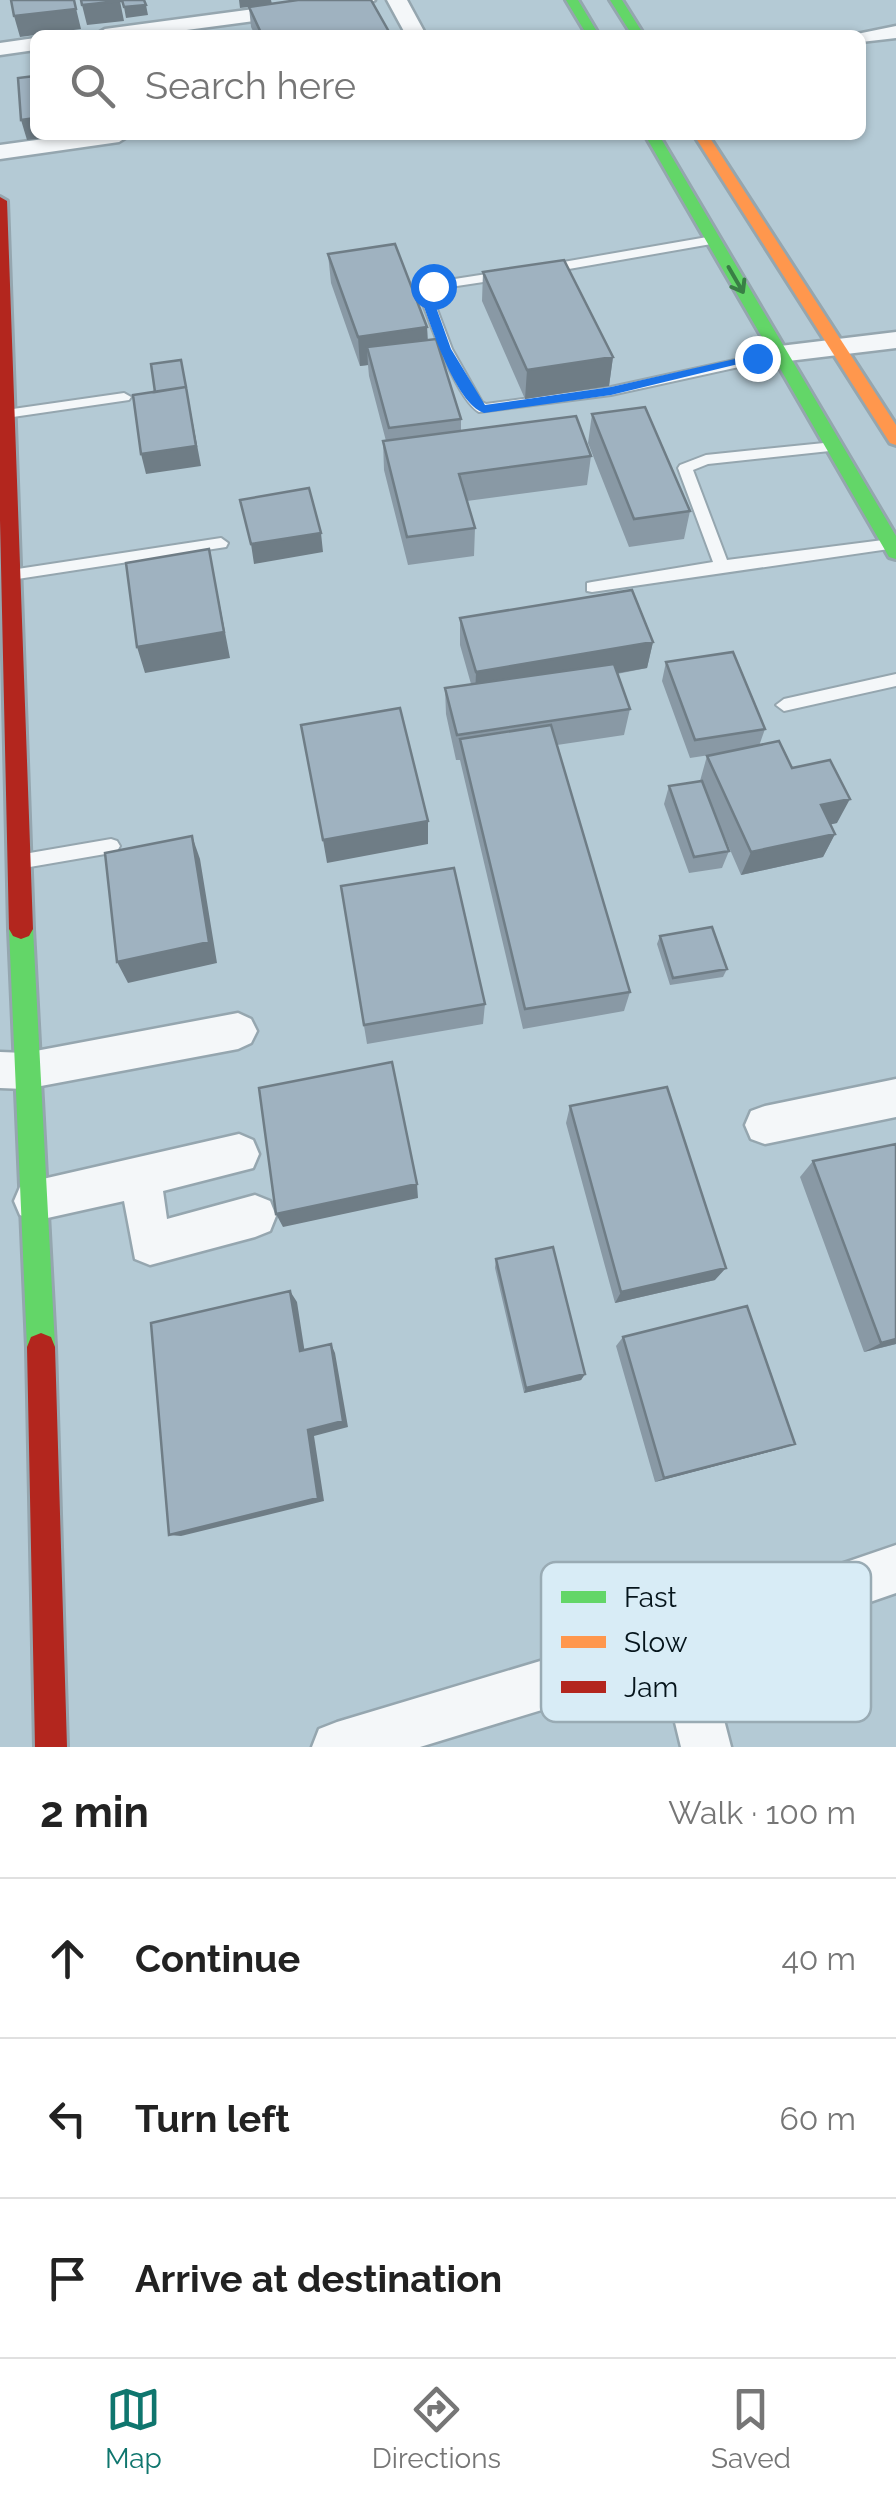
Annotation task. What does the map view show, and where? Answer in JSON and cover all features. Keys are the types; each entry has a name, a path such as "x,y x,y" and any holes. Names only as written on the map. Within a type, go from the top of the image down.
{"main road":[{"path":"572,0 590,30"},
{"path":"616,0 635,30"},
{"path":"655,140 894,548"},
{"path":"703,140 896,440"},
{"path":"0,201 18,862 13,1070 34,1201 51,1747"}],"street":[{"path":"190,0 197,22"},
{"path":"140,30 365,0"},
{"path":"397,0 413,30"},
{"path":"866,35 896,32"},
{"path":"0,49 30,45"},
{"path":"0,152 84,140"},
{"path":"780,354 896,340"},
{"path":"13,1070 238,1031"},
{"path":"766,1125 896,1098"},
{"path":"34,1201 240,1154"},
{"path":"141,1176 150,1244 255,1216"},
{"path":"871,1578 896,1569"},
{"path":"337,1747 541,1686"},
{"path":"700,1722 706,1747"}],"lane":[{"path":"713,240 598,262 450,282 433,286 426,296 446,349 477,406 484,409 611,391 780,354"},
{"path":"6,414 124,396"},
{"path":"722,566 685,468 706,460 834,446"},
{"path":"10,575 221,543"},
{"path":"592,586 722,566 894,548"},
{"path":"784,705 896,680"},
{"path":"18,862 111,846"}],"building":[{"path":"11,0 74,0 76,9 14,16"},
{"path":"81,0 119,0 120,1 82,5"},
{"path":"122,0 144,0 146,5 124,7"},
{"path":"298,0 371,0 388,30 260,30 249,7"},
{"path":"30,77 30,119 21,120 18,78"},
{"path":"395,244 427,327 358,337 328,254"},
{"path":"564,260 613,357 527,370 483,272"},
{"path":"436,339 461,419 389,428 367,347"},
{"path":"181,360 186,387 155,392 151,364"},
{"path":"186,387 196,446 141,454 133,395"},
{"path":"645,407 690,511 634,519 592,414"},
{"path":"576,416 591,456 459,474 475,528 407,537 383,441"},
{"path":"309,488 321,533 251,544 240,500"},
{"path":"209,549 224,632 137,647 126,563"},
{"path":"632,590 653,642 476,672 460,618"},
{"path":"733,652 765,729 695,740 666,662"},
{"path":"614,664 630,709 457,735 445,688"},
{"path":"400,708 428,821 323,840 301,725"},
{"path":"551,725 630,992 525,1009 460,739"},
{"path":"779,741 792,768 830,760 850,799 821,805 835,834 751,852 707,756"},
{"path":"702,781 729,851 694,857 669,786"},
{"path":"192,836 209,942 117,962 105,853"},
{"path":"454,868 485,1004 364,1025 341,886"},
{"path":"712,927 727,969 673,978 660,936"},
{"path":"392,1062 417,1184 276,1214 259,1088"},
{"path":"667,1087 726,1268 621,1292 570,1106"},
{"path":"896,1144 896,1339 881,1343 813,1161"},
{"path":"553,1247 585,1374 526,1388 496,1259"},
{"path":"290,1291 300,1351 331,1344 343,1421 308,1430 318,1498 169,1535 151,1323"},
{"path":"747,1306 795,1444 664,1478 623,1337"}],"traffic: fast":[{"path":"572,0 590,30"},
{"path":"616,0 635,30"},
{"path":"655,140 896,552"},
{"path":"21,929 41,1347"}],"traffic: slow":[{"path":"704,140 896,439"}],"traffic: jam":[{"path":"0,201 21,929"},
{"path":"41,1347 51,1747"}],"route":[{"path":"433,286 426,296 446,349 477,406 484,409 611,391 757,358"}]}
